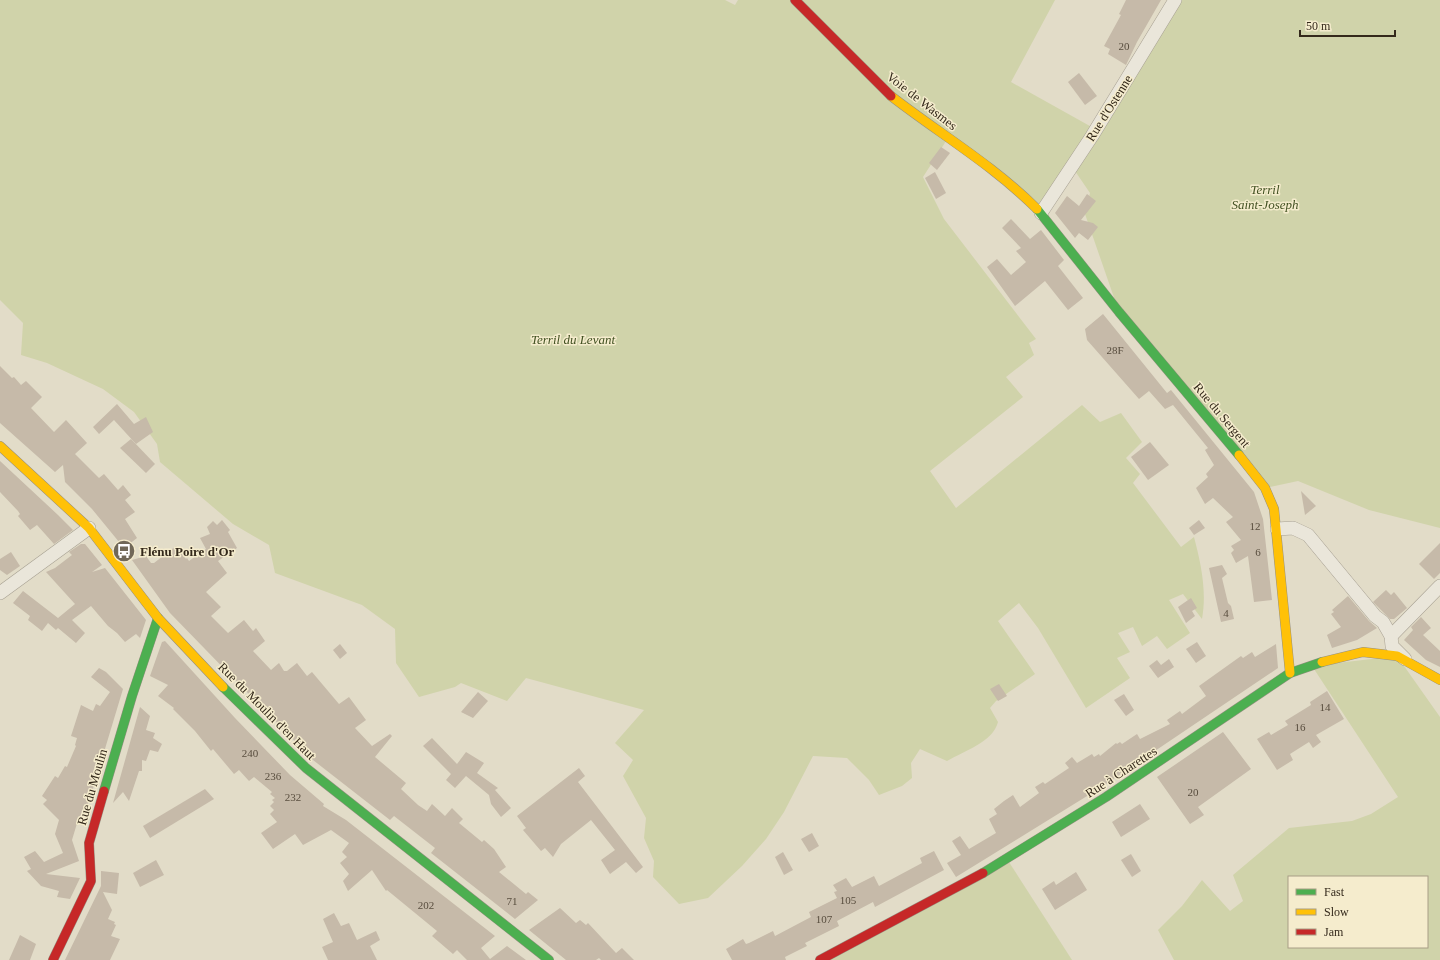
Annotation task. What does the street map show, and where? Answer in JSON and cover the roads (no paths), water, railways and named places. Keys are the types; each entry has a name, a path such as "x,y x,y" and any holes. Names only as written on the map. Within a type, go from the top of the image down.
{"street":[{"name":"Voie de Wasmes","path":"795,0 889,94 1001,176 1017,189 1041,213"},
{"name":"Rue d'Ostenne","path":"1041,213 1092,136 1175,0"},
{"name":"Rue du Sergent","path":"1041,213 1119,312 1233,447 1265,488 1274,509 1277,529 1290,674"},
{"name":"Rue du Moulin d'en Haut","path":"0,446 89,528 158,618 237,701 306,768 549,960"},
{"path":"0,593 89,528"},
{"path":"1277,529 1294,528 1308,535 1375,616 1382,622 1391,636 1392,646 1407,662"},
{"path":"1391,636 1440,586"},
{"name":"Rue du Moulin","path":"53,960 92,881 89,843 132,696 158,618"},
{"name":"Rue à Charettes","path":"820,960 962,886 1029,846 1112,793 1290,674 1329,660 1363,652 1397,656 1440,680"}],"place":[{"name":"Flénu Poire d'Or","path":"124,551"}],"park label":[{"name":"Terril Saint-Joseph","path":"1265,196"},
{"name":"Terril du Levant","path":"573,339"}]}
